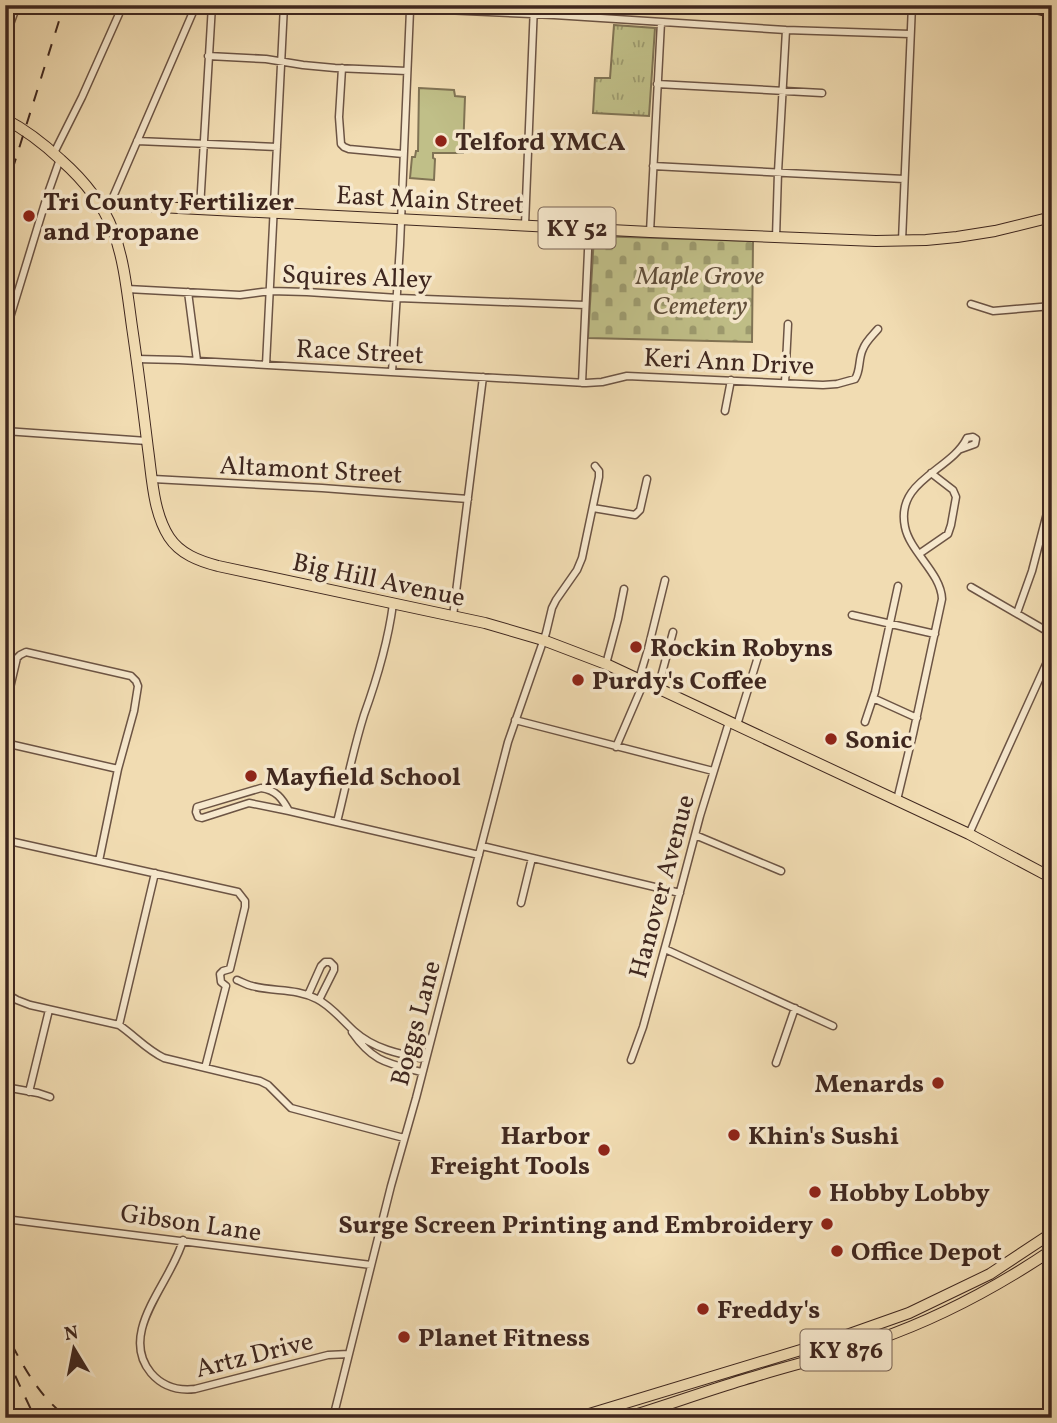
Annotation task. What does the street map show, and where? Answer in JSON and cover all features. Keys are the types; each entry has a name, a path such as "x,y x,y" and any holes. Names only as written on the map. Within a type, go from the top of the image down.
{"main road":[{"path":"5,119 25,130 57,156 105,204"},
{"name":"East Main Street","path":"105,204 776,238 902,241 979,234 1052,217"},
{"name":"Big Hill Avenue","path":"105,204 119,247 127,289 159,517 168,536 188,555 218,566 453,616 543,640 606,664 733,723 969,834 1052,878"},
{"name":"KY 876","path":"576,1418 864,1330 909,1313 990,1274 1052,1233"},
{"name":"KY 876","path":"625,1418 742,1380 828,1356 922,1323 997,1285 1052,1250"},
{"path":"742,1380 763,1367 795,1359 801,1349"}],"street":[{"path":"5,38 17,5"},
{"path":"5,334 57,156 123,5"},
{"path":"105,204 137,141 197,5"},
{"path":"200,208 212,5"},
{"path":"266,365 284,5"},
{"path":"334,5 786,30 910,34"},
{"path":"525,225 534,5"},
{"path":"902,241 912,5"},
{"path":"1019,5 1052,13"},
{"path":"392,372 398,298 410,10"},
{"path":"650,232 661,22"},
{"path":"776,238 786,30"},
{"path":"208,56 407,71"},
{"path":"342,68 339,117 341,144 349,149 403,154"},
{"path":"657,84 822,93"},
{"path":"137,141 277,147"},
{"path":"653,166 904,179"},
{"path":"582,383 589,229"},
{"name":"Squires Alley","path":"127,289 240,295 270,291 307,292 585,305"},
{"path":"188,292 197,361"},
{"path":"971,304 993,311 1052,306"},
{"path":"785,383 788,324"},
{"name":"Keri Ann Drive","path":"582,383 627,376 823,385 850,381 857,376 864,345 878,329"},
{"name":"Race Street","path":"136,359 582,383"},
{"path":"453,616 483,377"},
{"path":"725,411 731,380"},
{"path":"5,430 148,442"},
{"path":"897,800 942,599 942,593 907,534 904,515 915,488 961,449"},
{"name":"Boggs Lane","path":"333,1418 506,749 554,604 579,566 599,474 595,466"},
{"path":"919,554 948,534 956,500 953,490 931,473"},
{"path":"593,508 635,515 640,510 647,479"},
{"name":"Altamont Street","path":"153,480 322,488 468,499"},
{"path":"1017,614 1032,571 1052,494"},
{"path":"616,747 642,681 665,580"},
{"path":"865,722 873,698 898,586"},
{"path":"971,587 1052,634"},
{"path":"606,664 624,589"},
{"path":"337,822 387,638 393,604"},
{"path":"852,615 935,634"},
{"path":"658,688 673,632"},
{"name":"Hanover Avenue","path":"631,1060 713,771 761,647"},
{"path":"969,834 1052,651"},
{"path":"5,709 17,658 26,652 131,676 136,681 138,686 134,711 118,769 99,861"},
{"path":"873,698 916,718"},
{"path":"515,720 713,771"},
{"path":"5,743 118,769"},
{"path":"289,811 277,793 261,788 197,807 196,812 198,817 202,818 249,803 479,855"},
{"path":"695,835 781,870"},
{"path":"5,840 238,892 245,901 245,907 230,970"},
{"path":"482,846 680,893"},
{"path":"521,903 533,858"},
{"path":"119,1026 155,873"},
{"path":"664,949 833,1026"},
{"path":"308,995 321,966 325,962 331,962 334,970 319,1000"},
{"path":"230,970 235,972 237,980 233,985 226,986 219,977 223,971 230,970"},
{"path":"237,980 254,986 308,995 331,1009 376,1046 425,1059"},
{"path":"205,1068 226,986"},
{"path":"5,993 17,1000 49,1010 119,1026 153,1053 164,1058 260,1081 268,1085 291,1108 404,1138"},
{"path":"776,1063 795,1008"},
{"path":"29,1092 49,1010"},
{"path":"350,1027 365,1049 376,1058 421,1072"},
{"path":"5,1087 50,1097"},
{"name":"Gibson Lane","path":"5,1219 371,1265"},
{"name":"Artz Drive","path":"183,1240 139,1337 142,1359 150,1372 161,1382 177,1389 195,1389 336,1353 349,1354"}],"green space":[{"path":"614,25 655,28 649,116 593,113 595,78 610,78"},
{"name":"Telford YMCA","path":"419,88 454,90 455,96 465,97 463,153 433,153 434,180 410,178 412,157 415,157 418,151"},
{"name":"Maple Grove Cemetery","path":"594,236 753,241 752,342 588,338"}],"railway":[{"path":"5,193 64,5"},
{"path":"12,1345 43,1394 68,1418"},
{"path":"5,1354 35,1418"}],"place":[{"name":"Telford YMCA","path":"441,141"},
{"name":"Tri County Fertilizer and Propane","path":"29,216"},
{"name":"Rockin Robyns","path":"636,647"},
{"name":"Purdy's Coffee","path":"578,680"},
{"name":"Sonic","path":"831,739"},
{"name":"Mayfield School","path":"251,776"},
{"name":"Menards","path":"938,1083"},
{"name":"Khin's Sushi","path":"734,1135"},
{"name":"Harbor Freight Tools","path":"604,1150"},
{"name":"Hobby Lobby","path":"815,1192"},
{"name":"Surge Screen Printing and Embroidery","path":"827,1224"},
{"name":"Office Depot","path":"837,1251"},
{"name":"Freddy's","path":"703,1309"},
{"name":"Planet Fitness","path":"404,1337"}]}
